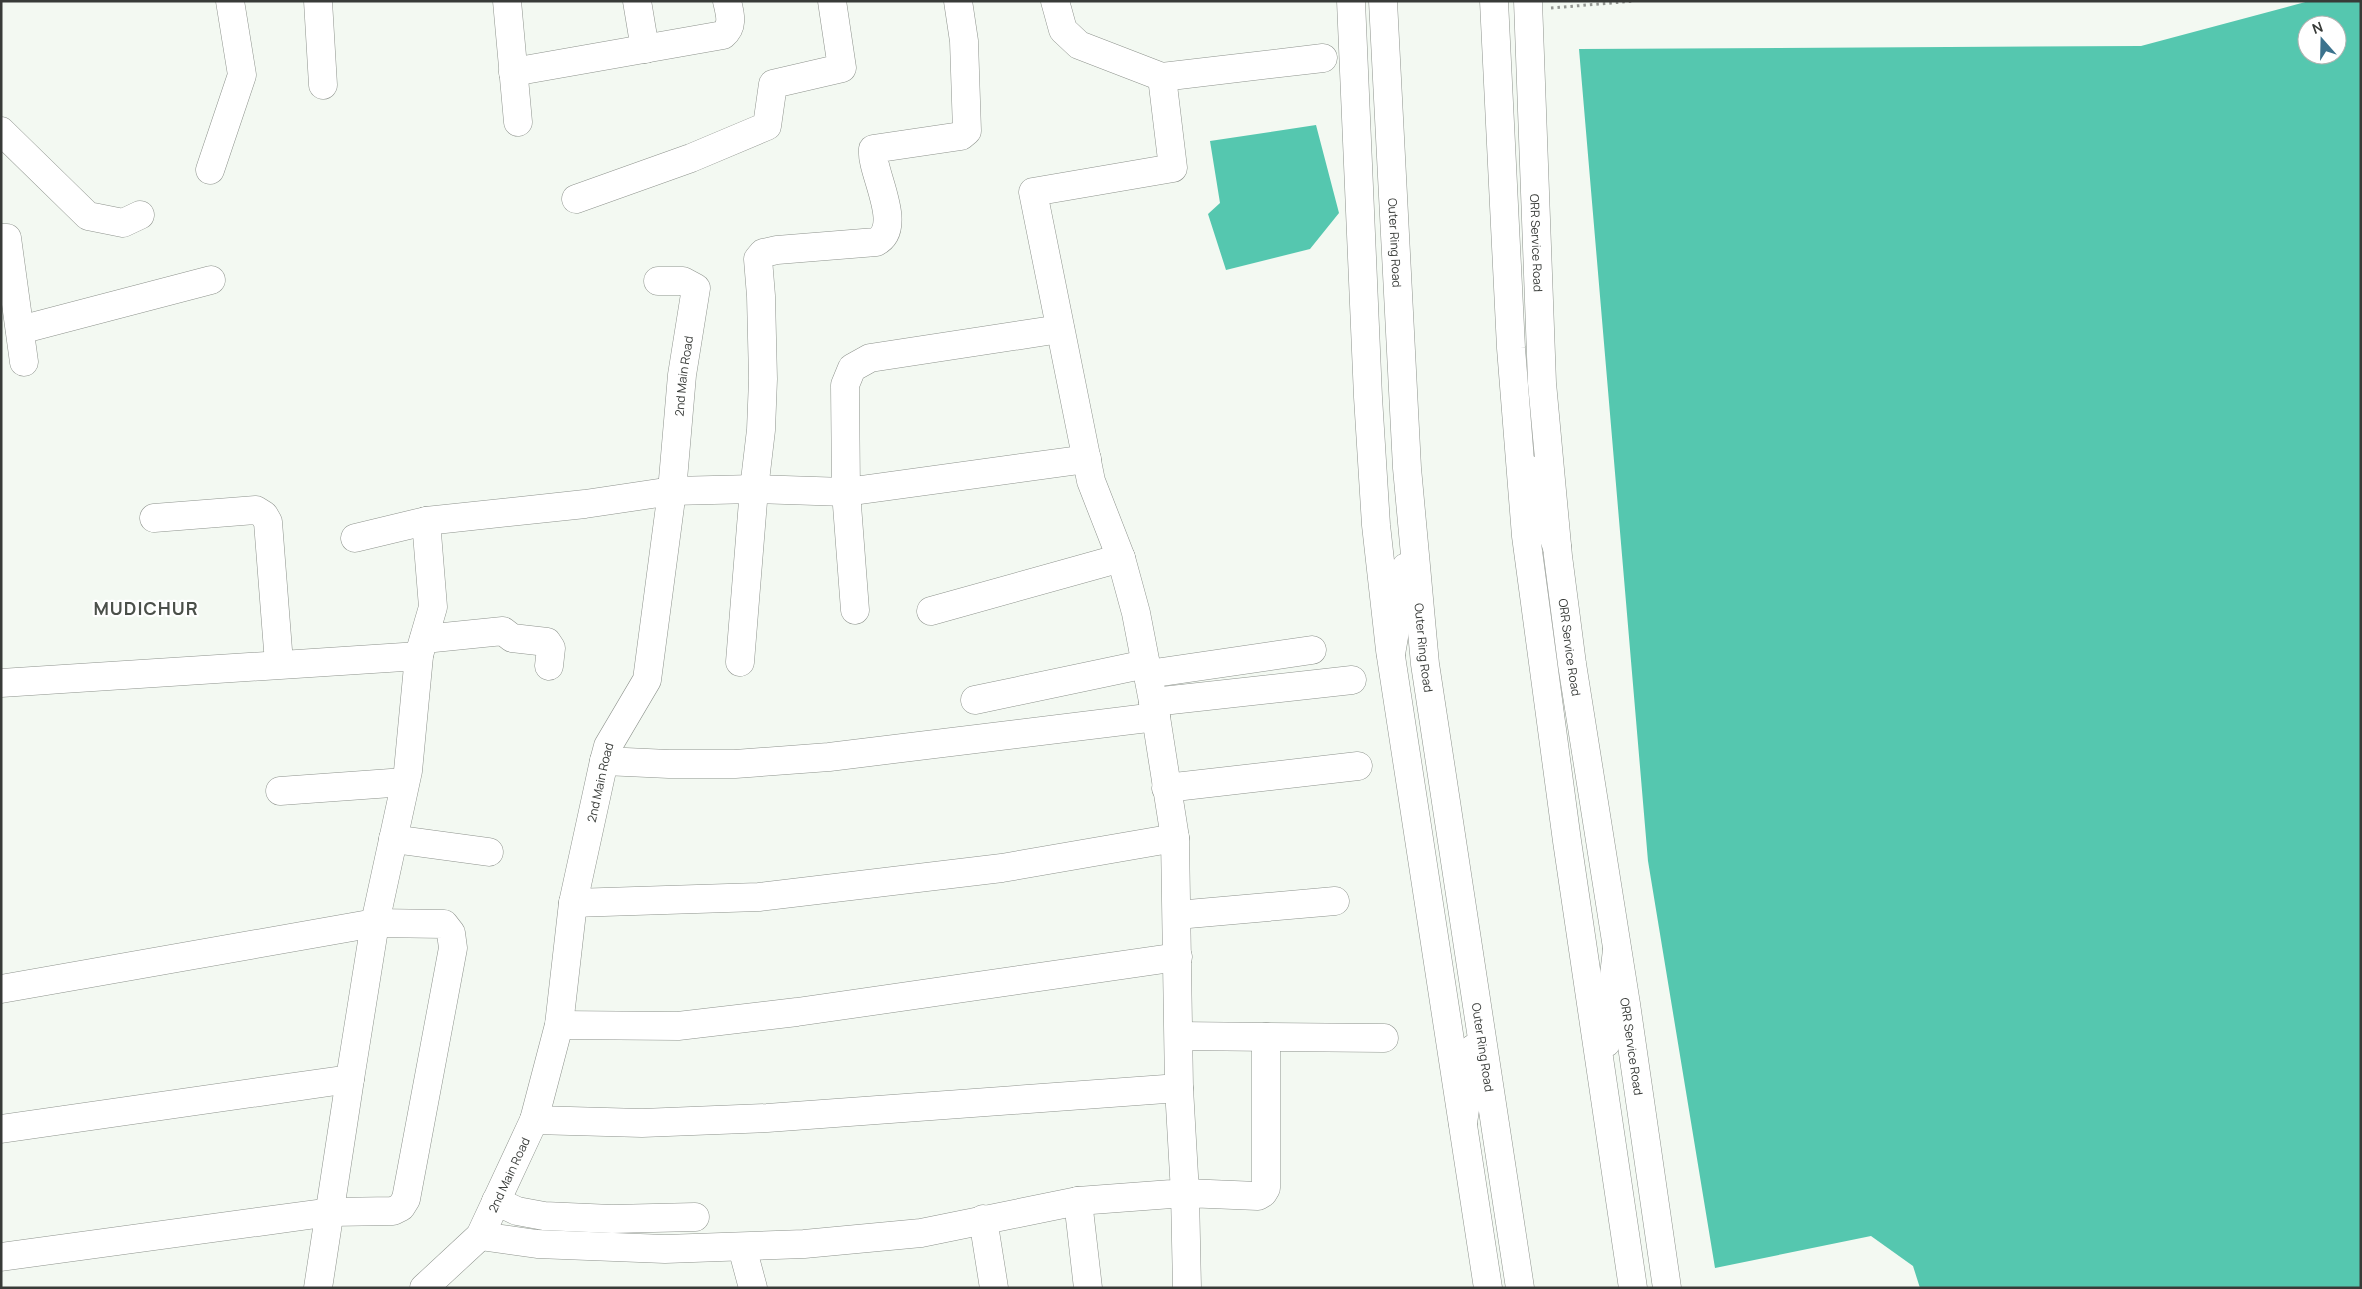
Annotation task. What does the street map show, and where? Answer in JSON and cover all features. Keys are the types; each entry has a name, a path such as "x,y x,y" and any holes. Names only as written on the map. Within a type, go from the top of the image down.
{"main road":[{"path":"210,170 242,75 230,1"},
{"path":"318,1 322,85"},
{"path":"507,1 518,122"},
{"path":"637,1 645,49"},
{"path":"513,72 723,35 729,30 731,22 728,1"},
{"path":"576,198 691,158 767,126 773,84 842,68 832,1"},
{"path":"740,662 763,379 758,259 763,253 777,250 876,242 881,239 885,233 888,214 873,148 961,136 967,131 964,41 958,1"},
{"path":"1056,1 1063,30 1080,45 1162,77 1323,58"},
{"path":"1351,1 1368,397 1376,525 1391,654 1488,1288"},
{"name":"Outer Ring Road","path":"1383,1 1397,299 1412,531 1425,664 1520,1288"},
{"path":"1494,1 1503,214 1517,433 1526,536 1541,658 1633,1288"},
{"name":"ORR Service Road","path":"1528,5 1542,383 1557,547 1572,664 1667,1288"},
{"path":"1162,77 1174,168 1033,192 1091,481 1121,558 1136,613 1155,710 1175,838 1179,1088 1185,1193 1187,1288"},
{"path":"1,131 88,216 123,224 140,215"},
{"path":"1,238 7,238 24,362"},
{"path":"20,330 211,280"},
{"name":"2nd Main Road","path":"424,1288 480,1236 534,1120 559,1025 573,903 604,761 608,746 646,680 672,491 682,375 696,288 683,282 658,282"},
{"path":"855,610 846,492 845,385 852,368 870,358 1060,329"},
{"path":"1517,433 1557,547"},
{"path":"355,538 426,521 585,504 672,491 754,489 846,492 1087,459"},
{"path":"154,518 256,510 264,515 268,522 279,663"},
{"path":"318,1288 375,923 408,771 422,647 433,608 426,521"},
{"path":"1391,654 1412,531"},
{"path":"931,611 1121,558"},
{"path":"1,683 279,663 422,647 503,631 512,638 547,642 551,648 549,666"},
{"path":"975,700 1147,669 1312,650"},
{"path":"604,761 669,764 735,764 810,758 1155,710 1352,680"},
{"path":"1166,788 1358,766"},
{"path":"280,792 405,782"},
{"path":"573,903 759,897 1002,868 1175,838"},
{"path":"394,839 489,852"},
{"path":"1177,915 1335,901"},
{"path":"1,989 375,923 444,924 451,933 453,948 406,1199 401,1206 393,1211 331,1212 1,1258"},
{"path":"1602,1080 1617,950"},
{"path":"559,1025 687,1025 797,1012 1178,957"},
{"path":"1463,1123 1478,1018"},
{"path":"1178,1036 1384,1038"},
{"path":"480,1236 537,1244 665,1249 804,1244 921,1232 1078,1201 1185,1193 1258,1196 1266,1188 1266,1037"},
{"path":"1,1129 350,1079"},
{"path":"534,1120 642,1123 767,1118 1179,1088"},
{"path":"496,1201 516,1211 544,1216 612,1220 695,1218"},
{"path":"1078,1201 1088,1288"},
{"path":"983,1219 994,1288"},
{"path":"742,1246 753,1288"}],"path":[{"path":"1528,5 1635,1"}],"shaded area":[{"path":"2309,1 2361,1 2361,1288 1920,1288 1913,1266 1871,1236 1715,1268 1648,861 1579,49 2141,46"},
{"path":"1316,125 1339,213 1310,249 1226,270 1208,214 1220,203 1210,141"}],"district":[{"name":"MUDICHUR","path":"146,608"}]}
